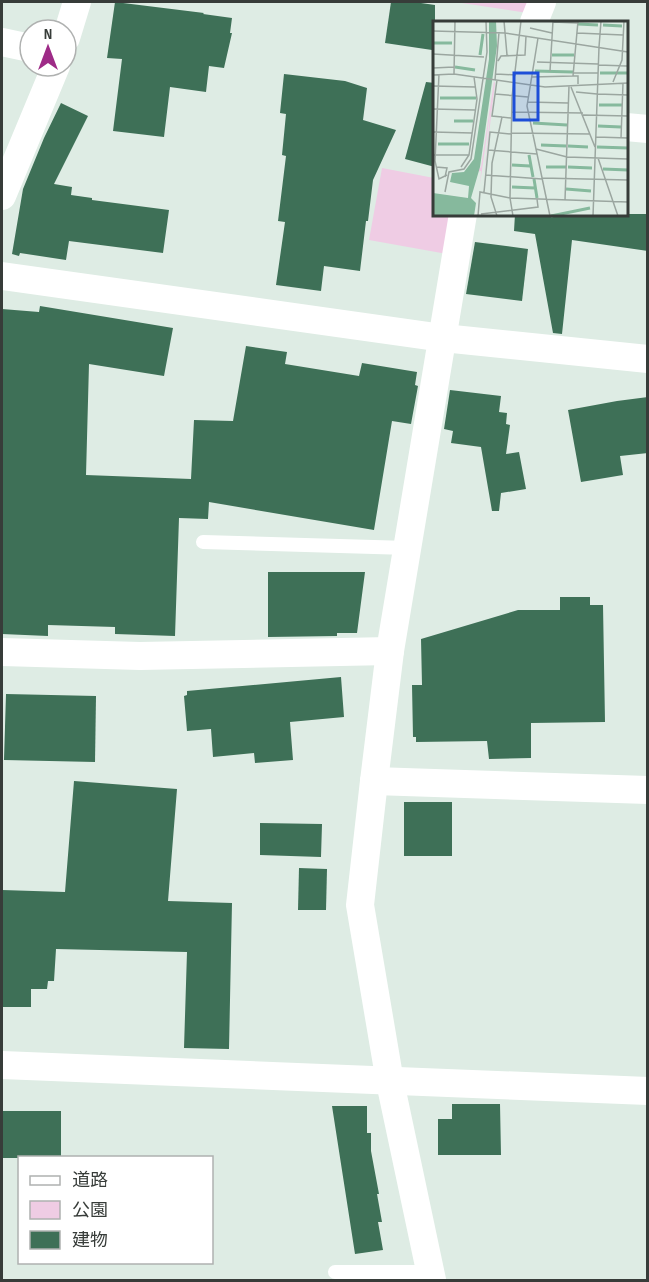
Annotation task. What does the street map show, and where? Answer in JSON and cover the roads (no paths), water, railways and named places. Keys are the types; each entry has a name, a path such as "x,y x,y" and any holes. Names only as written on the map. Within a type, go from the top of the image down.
{"street":[{"path":"73,18 78,2"},
{"path":"534,21 542,2"},
{"path":"2,42 18,45"},
{"path":"2,196 51,78"},
{"path":"628,127 648,129"},
{"path":"431,1276 390,1082 360,905 390,651 463,216"},
{"path":"2,276 443,338 648,359"},
{"path":"2,652 140,656 390,651"},
{"path":"374,781 648,790"},
{"path":"2,1065 648,1091"}],"lane":[{"path":"203,542 408,548"},
{"path":"335,1272 431,1276"}]}
